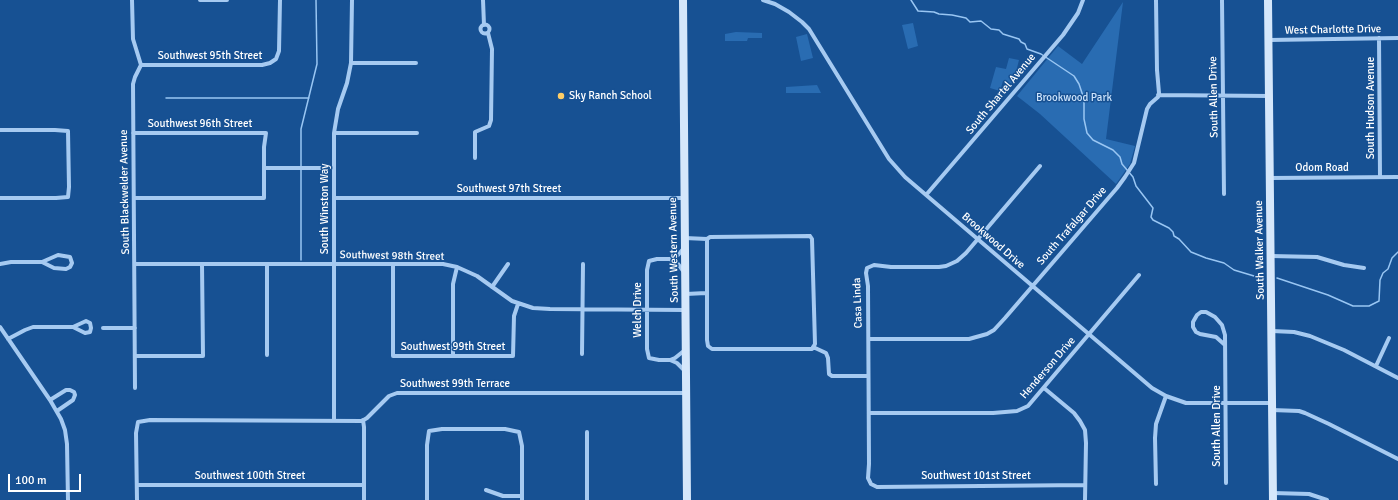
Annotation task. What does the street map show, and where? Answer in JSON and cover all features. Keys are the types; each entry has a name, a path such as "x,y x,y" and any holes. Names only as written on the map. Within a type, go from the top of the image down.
{"main road":[{"name":"South Western Avenue","path":"683,0 687,500"},
{"name":"South Walker Avenue","path":"1268,0 1273,497"}],"street":[{"path":"132,0 133,39 141,66"},
{"path":"200,0 227,0"},
{"name":"Southwest 95th Street","path":"141,66 262,65 270,63 276,58 279,51 280,0"},
{"name":"South Winston Way","path":"334,420 334,133 351,63 352,0"},
{"path":"475,158 475,132 489,126 491,120 492,49 488,33 485,34 481,31 484,25 483,0"},
{"name":"Brookwood Drive","path":"763,0 775,4 789,12 802,22 809,30 889,159 905,177 1146,383 1166,396 1186,403 1225,403 1272,407"},
{"name":"South Shartel Avenue","path":"926,195 1072,24 1083,0"},
{"path":"1156,0 1158,95 1269,96"},
{"name":"South Allen Drive","path":"1222,0 1224,194"},
{"name":"South Hudson Avenue","path":"1379,38 1380,177"},
{"name":"West Charlotte Drive","path":"1268,40 1398,38"},
{"path":"351,63 416,63"},
{"name":"South Blackwelder Avenue","path":"135,388 133,84 141,66"},
{"name":"South Trafalgar Drive","path":"868,339 969,339 979,337 990,332 999,325 1126,177 1134,163 1147,109 1158,95"},
{"path":"0,130 68,131 68,196 56,198 0,198"},
{"path":"334,133 417,132"},
{"name":"Southwest 96th Street","path":"134,134 266,133 264,146 264,168"},
{"name":"Casa Linda","path":"869,482 868,286 866,274 869,267 874,265 891,267 946,266 951,264 962,257 1040,166"},
{"path":"134,198 264,198 264,168 334,168"},
{"name":"Odom Road","path":"1270,178 1398,177"},
{"name":"Southwest 97th Street","path":"334,198 685,198"},
{"path":"670,259 678,255 685,242 707,239 710,237 810,236 812,239 815,344 812,349 712,349 708,346 706,293 707,239"},
{"path":"0,264 11,262 42,262 58,255 66,255 71,258 72,263 68,268 57,269 42,262"},
{"path":"1271,256 1317,257 1344,265 1364,268"},
{"name":"Welch Drive","path":"670,259 657,259 649,261 647,270 647,349 649,358 670,360"},
{"path":"670,259 678,264 686,274"},
{"name":"Southwest 98th Street","path":"135,264 443,264 457,267 472,274 518,304 539,309 686,310"},
{"path":"135,356 203,356 202,264"},
{"path":"267,264 267,355"},
{"name":"Southwest 99th Street","path":"393,264 393,356 513,356 513,319 518,304"},
{"path":"492,287 508,264"},
{"path":"582,354 583,264"},
{"path":"453,356 453,289 457,267"},
{"name":"Henderson Drive","path":"869,413 993,413 1017,411 1028,406 1139,275"},
{"path":"686,294 706,293"},
{"name":"South Allen Drive","path":"1225,345 1216,337 1196,332 1193,327 1193,322 1197,315 1204,312 1209,313 1219,321 1224,330 1225,345 1226,483"},
{"path":"0,326 50,400 64,426 67,440 68,500"},
{"path":"8,339 25,330 33,328 73,327"},
{"path":"103,328 135,328"},
{"path":"1272,331 1301,333 1344,350 1398,378"},
{"path":"1376,366 1389,338"},
{"path":"813,347 826,352 829,374 832,376 868,376"},
{"path":"670,360 686,348"},
{"path":"670,360 679,365 686,373"},
{"path":"1044,388 1074,413 1085,430 1085,500"},
{"path":"50,400 66,390 71,390 74,392 74,400 57,411"},
{"name":"Southwest 99th Terrace","path":"363,420 387,397 391,394 397,393 687,393"},
{"path":"1156,484 1156,424 1166,396"},
{"path":"1272,407 1299,411 1312,415 1398,459"},
{"path":"137,500 136,433 138,422 150,420 363,420 364,500"},
{"path":"427,500 426,445 429,431 442,429 505,429 519,432 522,446 522,498 503,496 486,490"},
{"path":"586,432 587,500"},
{"name":"Southwest 101st Street","path":"869,482 873,486 877,487 1084,484"},
{"name":"Southwest 100th Street","path":"137,485 364,485"},
{"path":"1273,497 1309,494 1327,500"}],"green space":[{"name":"Brookwood Park","path":"1123,2 1106,139 1135,146 1130,164 1116,184 1040,114 1017,96 1058,46 1082,64"},
{"path":"913,23 918,46 908,49 902,25"},
{"path":"736,32 762,33 762,38 748,38 747,41 725,41 725,34"},
{"path":"807,34 813,58 801,61 796,37"},
{"path":"1009,58 1019,60 1013,84 1003,81 1000,91 990,88 996,67 1006,69"},
{"path":"817,85 821,93 786,93 786,87"}],"waterway":[{"path":"301,260 301,129 317,64 316,0"},
{"path":"911,0 918,11 952,15 966,18 970,22 981,21 991,29 999,30 1003,34 1019,39 1025,44 1027,49 1041,54 1074,76 1079,84 1084,99 1084,119 1087,133 1093,140 1113,150 1120,157 1122,164 1133,177 1136,186 1153,208 1151,217 1153,220 1169,228 1173,232 1174,236 1179,239 1191,252 1224,263 1234,270 1264,279"},
{"path":"166,98 309,98"},
{"path":"1277,278 1328,295 1353,306 1369,306 1379,301 1380,280 1383,273 1388,269 1392,258 1398,252"}],"place":[{"name":"Sky Ranch School","path":"561,96"}]}
